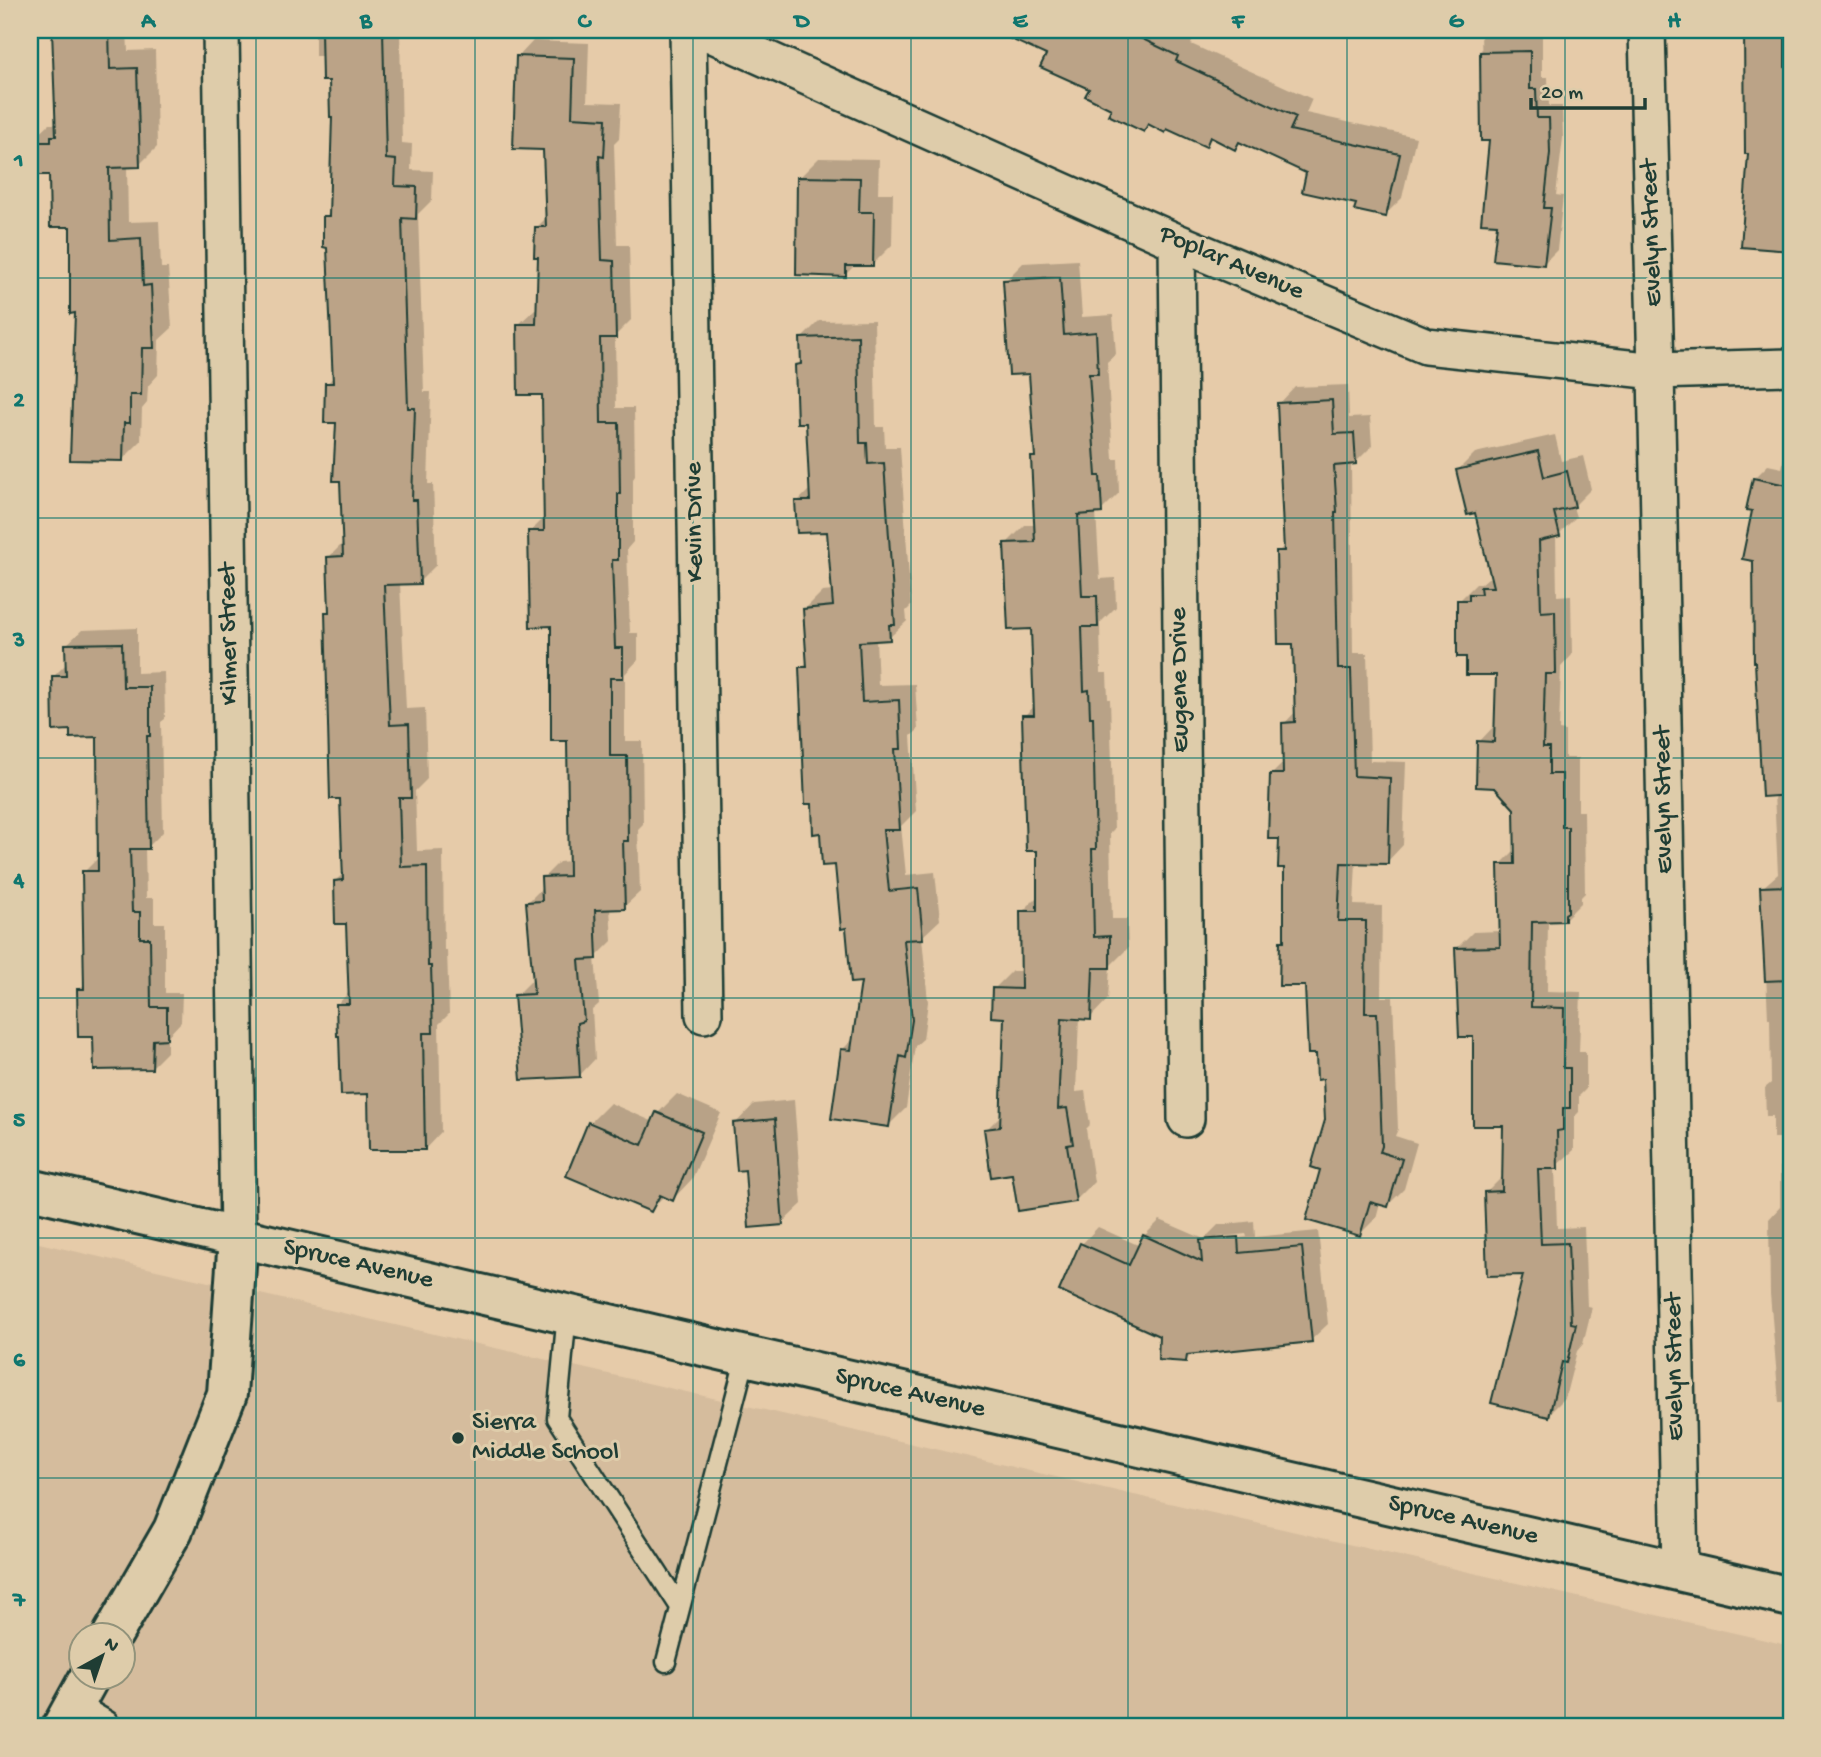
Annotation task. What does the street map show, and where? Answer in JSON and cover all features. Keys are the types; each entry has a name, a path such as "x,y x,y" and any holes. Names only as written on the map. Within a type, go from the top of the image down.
{"main road":[{"name":"Spruce Avenue","path":"30,1189 1791,1597"},
{"path":"121,1620 173,1530 227,1394 238,1238"}],"street":[{"name":"Kilmer Street","path":"221,30 238,1238"},
{"name":"Kevin Drive","path":"688,30 704,1015"},
{"name":"Poplar Avenue","path":"702,30 1177,242 1426,346 1656,370 1791,367"},
{"name":"Evelyn Street","path":"1647,30 1680,1571"},
{"name":"Eugene Drive","path":"1177,242 1186,1119"}],"lane":[{"path":"567,1313 557,1418 680,1607"},
{"path":"666,1662 746,1356"},
{"path":"76,1702 108,1721 113,1727"}],"shaded area":[{"name":"Sierra Middle School","path":"30,1241 1791,1646 1791,1727 30,1727"}],"building":[{"path":"52,30 109,30 110,69 137,68 140,167 109,168 110,240 141,238 143,286 151,285 154,348 142,348 141,395 130,395 130,423 124,423 123,461 70,460 75,313 70,314 70,227 50,227 49,175 30,175 30,142 51,142 51,136 56,136"},
{"path":"321,30 383,30 386,159 396,160 395,186 417,187 416,219 402,218 408,408 415,408 412,500 417,500 420,584 384,585 390,725 409,724 411,798 399,798 401,867 427,866 428,966 431,966 433,1033 423,1033 425,1150 369,1150 368,1094 341,1095 336,1004 349,1004 346,924 335,924 334,881 343,880 340,799 330,799 325,612 329,612 327,557 343,556 340,481 333,481 336,423 324,423 325,383 333,383 327,248 323,247 323,216 329,216 332,117 329,81 322,81"},
{"path":"991,30 1124,30 1178,56 1176,61 1296,117 1290,130 1400,154 1386,217 1354,210 1356,204 1302,192 1306,173 1239,142 1235,150 1210,137 1206,147 1167,129 1165,133 1148,124 1144,132 1108,115 1111,109 1085,96 1089,89 1040,67 1046,55"},
{"path":"1744,30 1785,30 1785,67 1791,66 1791,251 1741,247 1748,154 1745,154"},
{"path":"1530,51 1530,89 1536,89 1537,118 1549,118 1550,153 1544,208 1551,208 1544,265 1493,260 1497,224 1481,223 1489,141 1481,141 1480,52"},
{"path":"516,56 574,58 572,117 606,119 604,157 599,156 602,260 614,261 616,338 600,338 601,423 619,423 618,560 612,560 615,648 623,648 623,678 610,678 610,756 627,756 628,841 623,841 625,909 595,910 597,959 579,960 584,1021 577,1023 580,1077 521,1080 514,995 534,994 526,902 542,901 541,877 569,876 567,741 551,741 551,626 530,627 528,531 544,531 542,395 518,395 517,324 536,324 538,257 534,257 535,227 546,227 543,150 513,149"},
{"path":"797,177 860,178 859,212 874,212 873,266 846,266 846,277 796,275"},
{"path":"1060,277 1064,335 1096,332 1098,374 1089,374 1096,476 1100,476 1102,513 1078,515 1082,596 1097,596 1098,627 1082,627 1084,691 1089,690 1090,717 1093,717 1096,849 1092,849 1094,937 1110,936 1110,968 1093,968 1091,1020 1062,1018 1058,1109 1067,1108 1073,1144 1067,1145 1076,1202 1018,1211 1012,1174 991,1177 984,1129 1000,1127 1004,1018 991,1017 992,988 1021,989 1020,911 1037,911 1037,851 1026,851 1022,715 1034,715 1031,629 1008,630 1004,543 1035,542 1031,457 1035,457 1029,374 1009,375 1003,280"},
{"path":"858,336 860,443 867,443 868,464 884,463 895,625 889,625 890,640 859,642 862,702 899,700 901,749 895,749 900,830 883,830 889,891 918,888 923,939 904,940 912,1020 906,1058 900,1056 889,1127 831,1119 841,1049 851,1050 861,982 851,983 846,928 841,929 835,865 822,866 820,833 813,834 812,804 805,804 799,667 807,667 803,609 833,606 827,532 797,533 795,501 810,501 806,423 797,423 795,365 801,364 800,338"},
{"path":"1332,400 1334,434 1354,433 1356,464 1334,466 1338,669 1351,669 1354,776 1390,778 1388,864 1341,863 1338,921 1366,921 1365,1013 1377,1013 1382,1146 1380,1152 1402,1159 1388,1207 1370,1202 1360,1236 1306,1220 1320,1170 1311,1167 1325,1120 1323,1079 1317,1080 1316,1054 1308,1054 1305,986 1279,986 1280,941 1284,941 1284,868 1278,868 1279,839 1268,839 1270,774 1283,774 1282,723 1295,722 1293,644 1278,644 1276,551 1284,551 1277,403"},
{"path":"1538,451 1544,477 1567,471 1575,507 1554,512 1560,536 1539,541 1541,612 1555,611 1556,674 1545,674 1543,747 1549,747 1549,774 1562,774 1562,827 1568,827 1568,912 1565,914 1565,921 1532,922 1531,1007 1564,1008 1563,1068 1570,1068 1570,1108 1563,1108 1563,1130 1557,1131 1558,1169 1538,1169 1541,1244 1568,1243 1571,1323 1576,1324 1567,1363 1562,1362 1549,1417 1491,1403 1523,1275 1487,1276 1484,1192 1502,1191 1503,1126 1473,1126 1473,1037 1459,1037 1455,948 1500,947 1498,864 1515,864 1514,809 1495,788 1476,787 1477,741 1494,742 1496,675 1466,675 1466,657 1457,657 1457,600 1469,600 1469,594 1481,594 1480,587 1493,587 1475,513 1467,515 1456,470"},
{"path":"1753,478 1791,486 1791,795 1762,797 1754,662 1753,561 1742,559 1752,511 1746,510"},
{"path":"122,643 123,687 150,687 150,736 147,736 149,849 130,849 132,912 140,912 140,938 150,938 151,1007 167,1007 167,1039 153,1040 152,1069 94,1070 93,1037 78,1037 77,989 84,989 82,871 98,871 97,737 70,738 70,730 53,731 52,676 66,676 65,644"},
{"path":"1791,886 1791,980 1765,981 1760,887"},
{"path":"656,1112 702,1132 673,1201 660,1195 651,1212 566,1176 588,1122 642,1145"},
{"path":"775,1119 783,1225 749,1228 745,1170 737,1171 733,1123"},
{"path":"1143,1235 1202,1262 1200,1240 1238,1237 1239,1253 1302,1247 1312,1342 1187,1355 1186,1362 1158,1360 1159,1336 1059,1291 1080,1243 1129,1265"}],"place":[{"name":"Sierra Middle School","path":"458,1438"}]}
